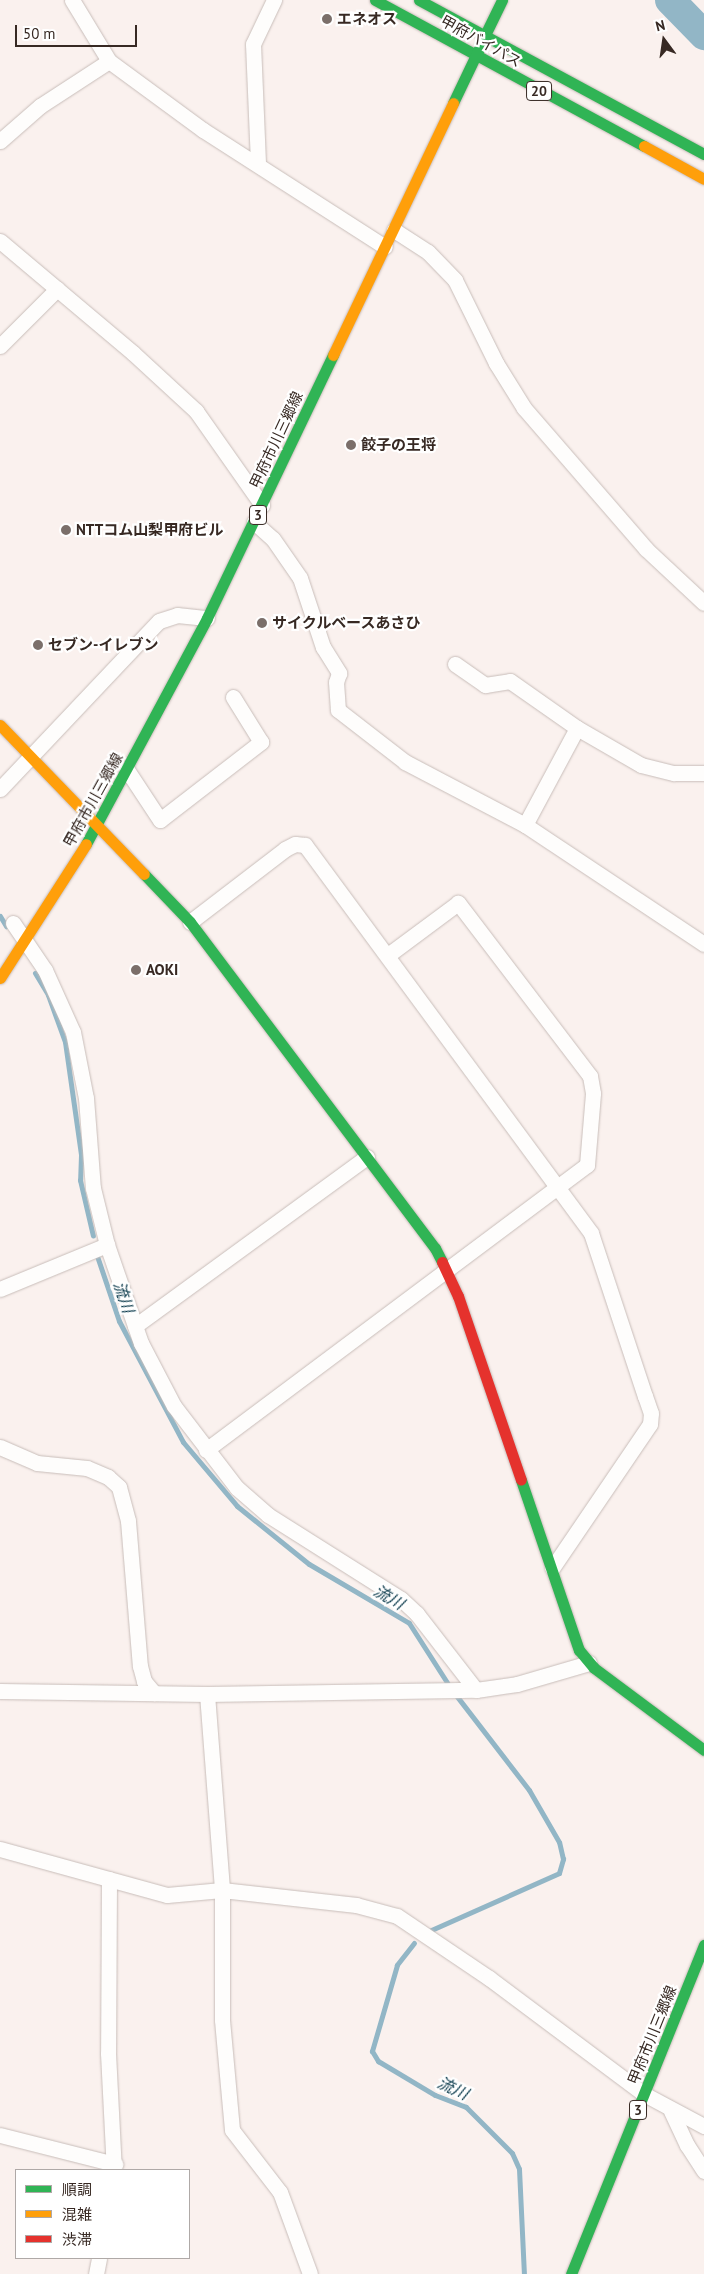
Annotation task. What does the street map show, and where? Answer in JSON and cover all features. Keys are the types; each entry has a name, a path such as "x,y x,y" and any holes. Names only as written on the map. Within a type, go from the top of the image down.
{"main road":[{"name":"甲府バイパス","path":"375,0 704,179"},
{"name":"甲府バイパス","path":"419,0 704,154"},
{"name":"甲府市川三郷線","path":"0,978 98,825 207,618 394,230 502,0"},
{"path":"0,725 190,922 367,1156 447,1269 579,1650 589,1663 704,1750"},
{"name":"甲府市川三郷線","path":"571,2274 704,1945"}],"street":[{"path":"72,0 109,61 203,130 258,163 385,247"},
{"path":"258,163 253,44 274,0"},
{"path":"0,141 40,106 109,61"},
{"path":"394,230 428,252 455,280 496,363 524,408 646,549 704,603"},
{"path":"0,241 196,411 262,505"},
{"path":"0,346 57,289"},
{"path":"254,522 274,539 300,578 324,647 339,672 336,682 338,710 405,762 525,825 704,944"},
{"path":"0,790 159,621 177,615 207,618"},
{"path":"455,664 485,685 510,681 577,728 641,765 674,773 704,773"},
{"path":"127,770 160,820 261,742 233,697"},
{"path":"525,825 577,728"},
{"path":"190,922 285,849 295,844 305,845 559,1186 591,1233 651,1413 644,1435 552,1568"},
{"path":"206,1450 587,1165 593,1093 590,1076 458,903 388,955"},
{"path":"13,923 49,977 73,1032 86,1098 93,1188 107,1245 135,1326 174,1406 237,1488 268,1515 401,1600 417,1614 470,1690"},
{"path":"135,1326 367,1156"},
{"path":"0,1289 107,1245"},
{"path":"0,1447 37,1463 87,1468 108,1477 119,1488 128,1521 140,1666 144,1681 154,1694"},
{"path":"0,1691 208,1694 470,1690 517,1684 589,1663"},
{"path":"208,1694 222,1890 222,2020 232,2130 280,2192 310,2274"},
{"path":"0,1849 167,1895 222,1890 356,1905 396,1916 489,1978 644,2094 672,2111 704,2126"},
{"path":"0,2135 115,2167 108,2053 109,1879"},
{"path":"672,2111 687,2145 704,2170"},
{"path":"96,2274 99,2259"}],"waterway":[{"path":"670,0 704,35"},
{"name":"流川","path":"0,916 6,926"},
{"name":"流川","path":"35,973 48,995 65,1042 81,1155 80,1180 93,1236"},
{"name":"流川","path":"96,1253 119,1321 183,1442 237,1506 309,1564 409,1623 450,1687"},
{"name":"流川","path":"429,1931 559,1873 563,1859 559,1842 529,1790 455,1694"},
{"name":"流川","path":"414,1943 397,1965 372,2051 378,2061 435,2095 466,2107 512,2153 519,2169 524,2274"}],"traffic: fast":[{"path":"375,0 644,146"},
{"path":"419,0 704,154"},
{"path":"485,35 502,0"},
{"path":"453,103 484,38"},
{"path":"86,844 207,618 333,355"},
{"path":"144,874 190,922 435,1248 442,1262"},
{"path":"521,1480 579,1650 594,1668 704,1750"},
{"path":"571,2274 704,1945"}],"traffic: slow":[{"path":"333,355 453,103"},
{"path":"644,146 704,179"},
{"path":"0,725 144,874"},
{"path":"0,978 86,844"}],"traffic: jam":[{"path":"442,1262 458,1296 521,1480"}],"place":[{"name":"エネオス","path":"327,19"},
{"name":"餃子の王将","path":"351,445"},
{"name":"NTTコム山梨甲府ビル","path":"66,530"},
{"name":"サイクルベースあさひ","path":"262,623"},
{"name":"セブン-イレブン","path":"38,645"},
{"name":"AOKI","path":"136,970"}]}
